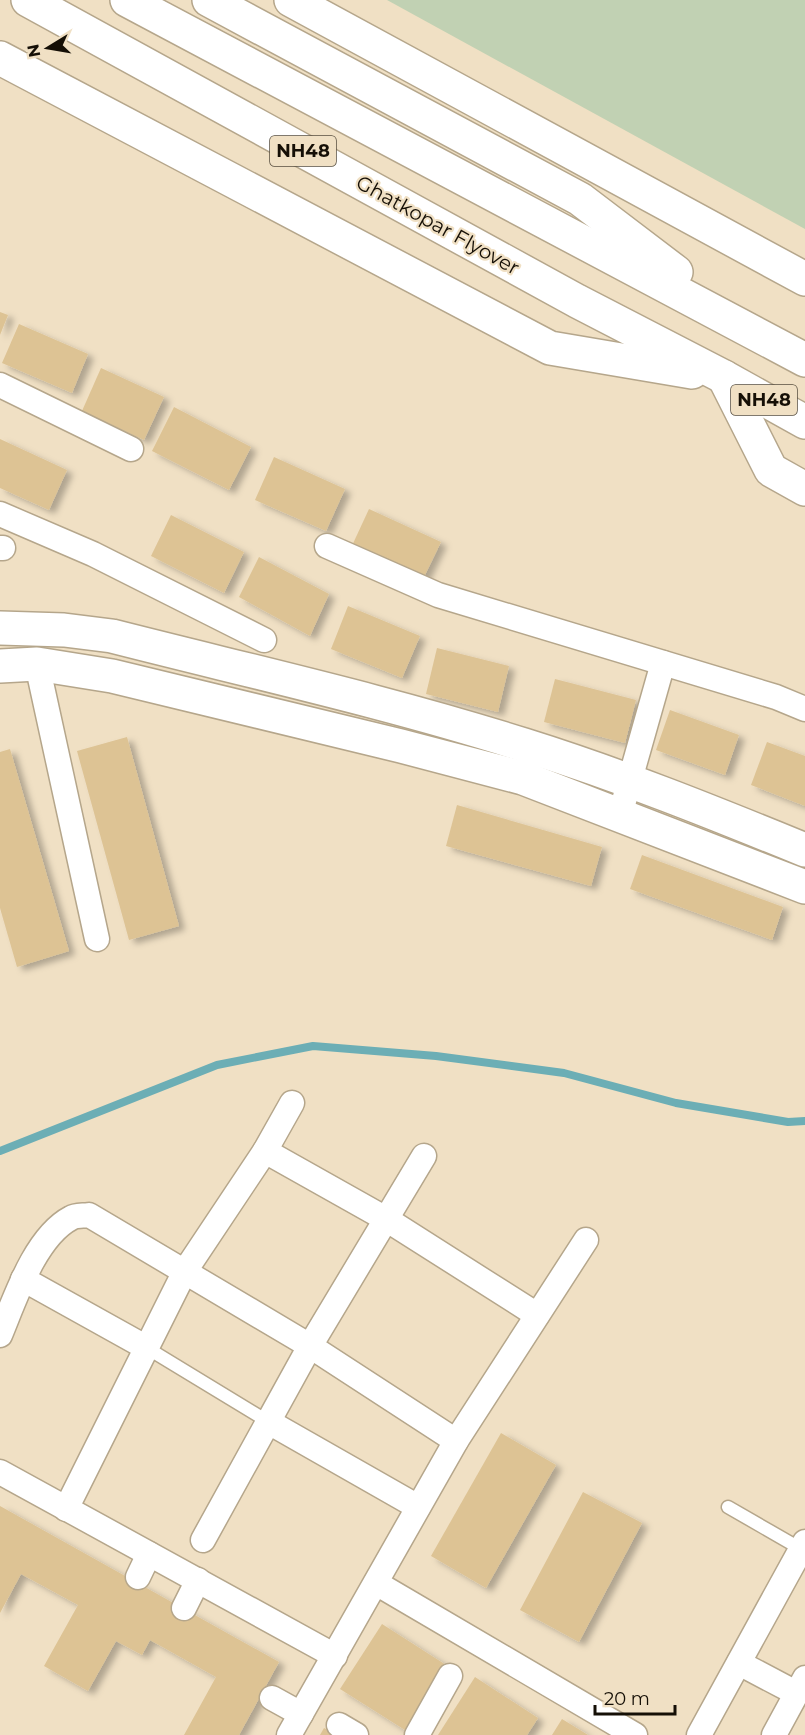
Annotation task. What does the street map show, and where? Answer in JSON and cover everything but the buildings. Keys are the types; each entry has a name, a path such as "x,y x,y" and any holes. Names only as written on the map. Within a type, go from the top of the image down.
{"main road":[{"name":"Ghatkopar Flyover","path":"28,0 577,301 724,377"},
{"name":"NH48","path":"127,0 600,249 805,360"},
{"path":"208,0 580,199 751,330"},
{"path":"291,0 805,279"},
{"path":"0,57 550,348 724,377 771,470 805,489"},
{"name":"NH48","path":"724,377 805,422"},
{"path":"0,628 64,630 111,636 456,724 687,802 805,850"},
{"path":"0,666 37,664 134,681 524,778 805,887"}],"street":[{"path":"0,385 131,449"},
{"path":"0,514 93,554 264,640"},
{"path":"327,546 438,595 776,697 805,710"},
{"path":"620,815 663,663"},
{"path":"37,664 97,939"},
{"path":"66,1509 185,1271 265,1151 292,1103"},
{"path":"265,1151 386,1219 537,1315"},
{"path":"202,1540 310,1346 424,1156"},
{"path":"0,1335 23,1279 44,1243 58,1227 73,1216 89,1215 310,1346 456,1441"},
{"path":"289,1735 456,1441 586,1240"},
{"path":"23,1279 147,1348"},
{"path":"267,1421 418,1508"},
{"path":"3,1480 66,1509 335,1656"},
{"path":"699,1735 803,1546"},
{"path":"138,1577 149,1554"},
{"path":"184,1608 198,1580"},
{"path":"376,1583 635,1735"},
{"path":"739,1663 800,1686 774,1735"},
{"path":"417,1735 450,1676"},
{"path":"272,1698 301,1714"}],"lane":[{"path":"147,1348 267,1421"},
{"path":"729,1507 803,1546"}],"green space":[{"path":"387,0 805,0 805,229"}],"waterway":[{"path":"0,1151 217,1065 313,1046 436,1056 564,1073 676,1103 788,1122 805,1121"}]}
